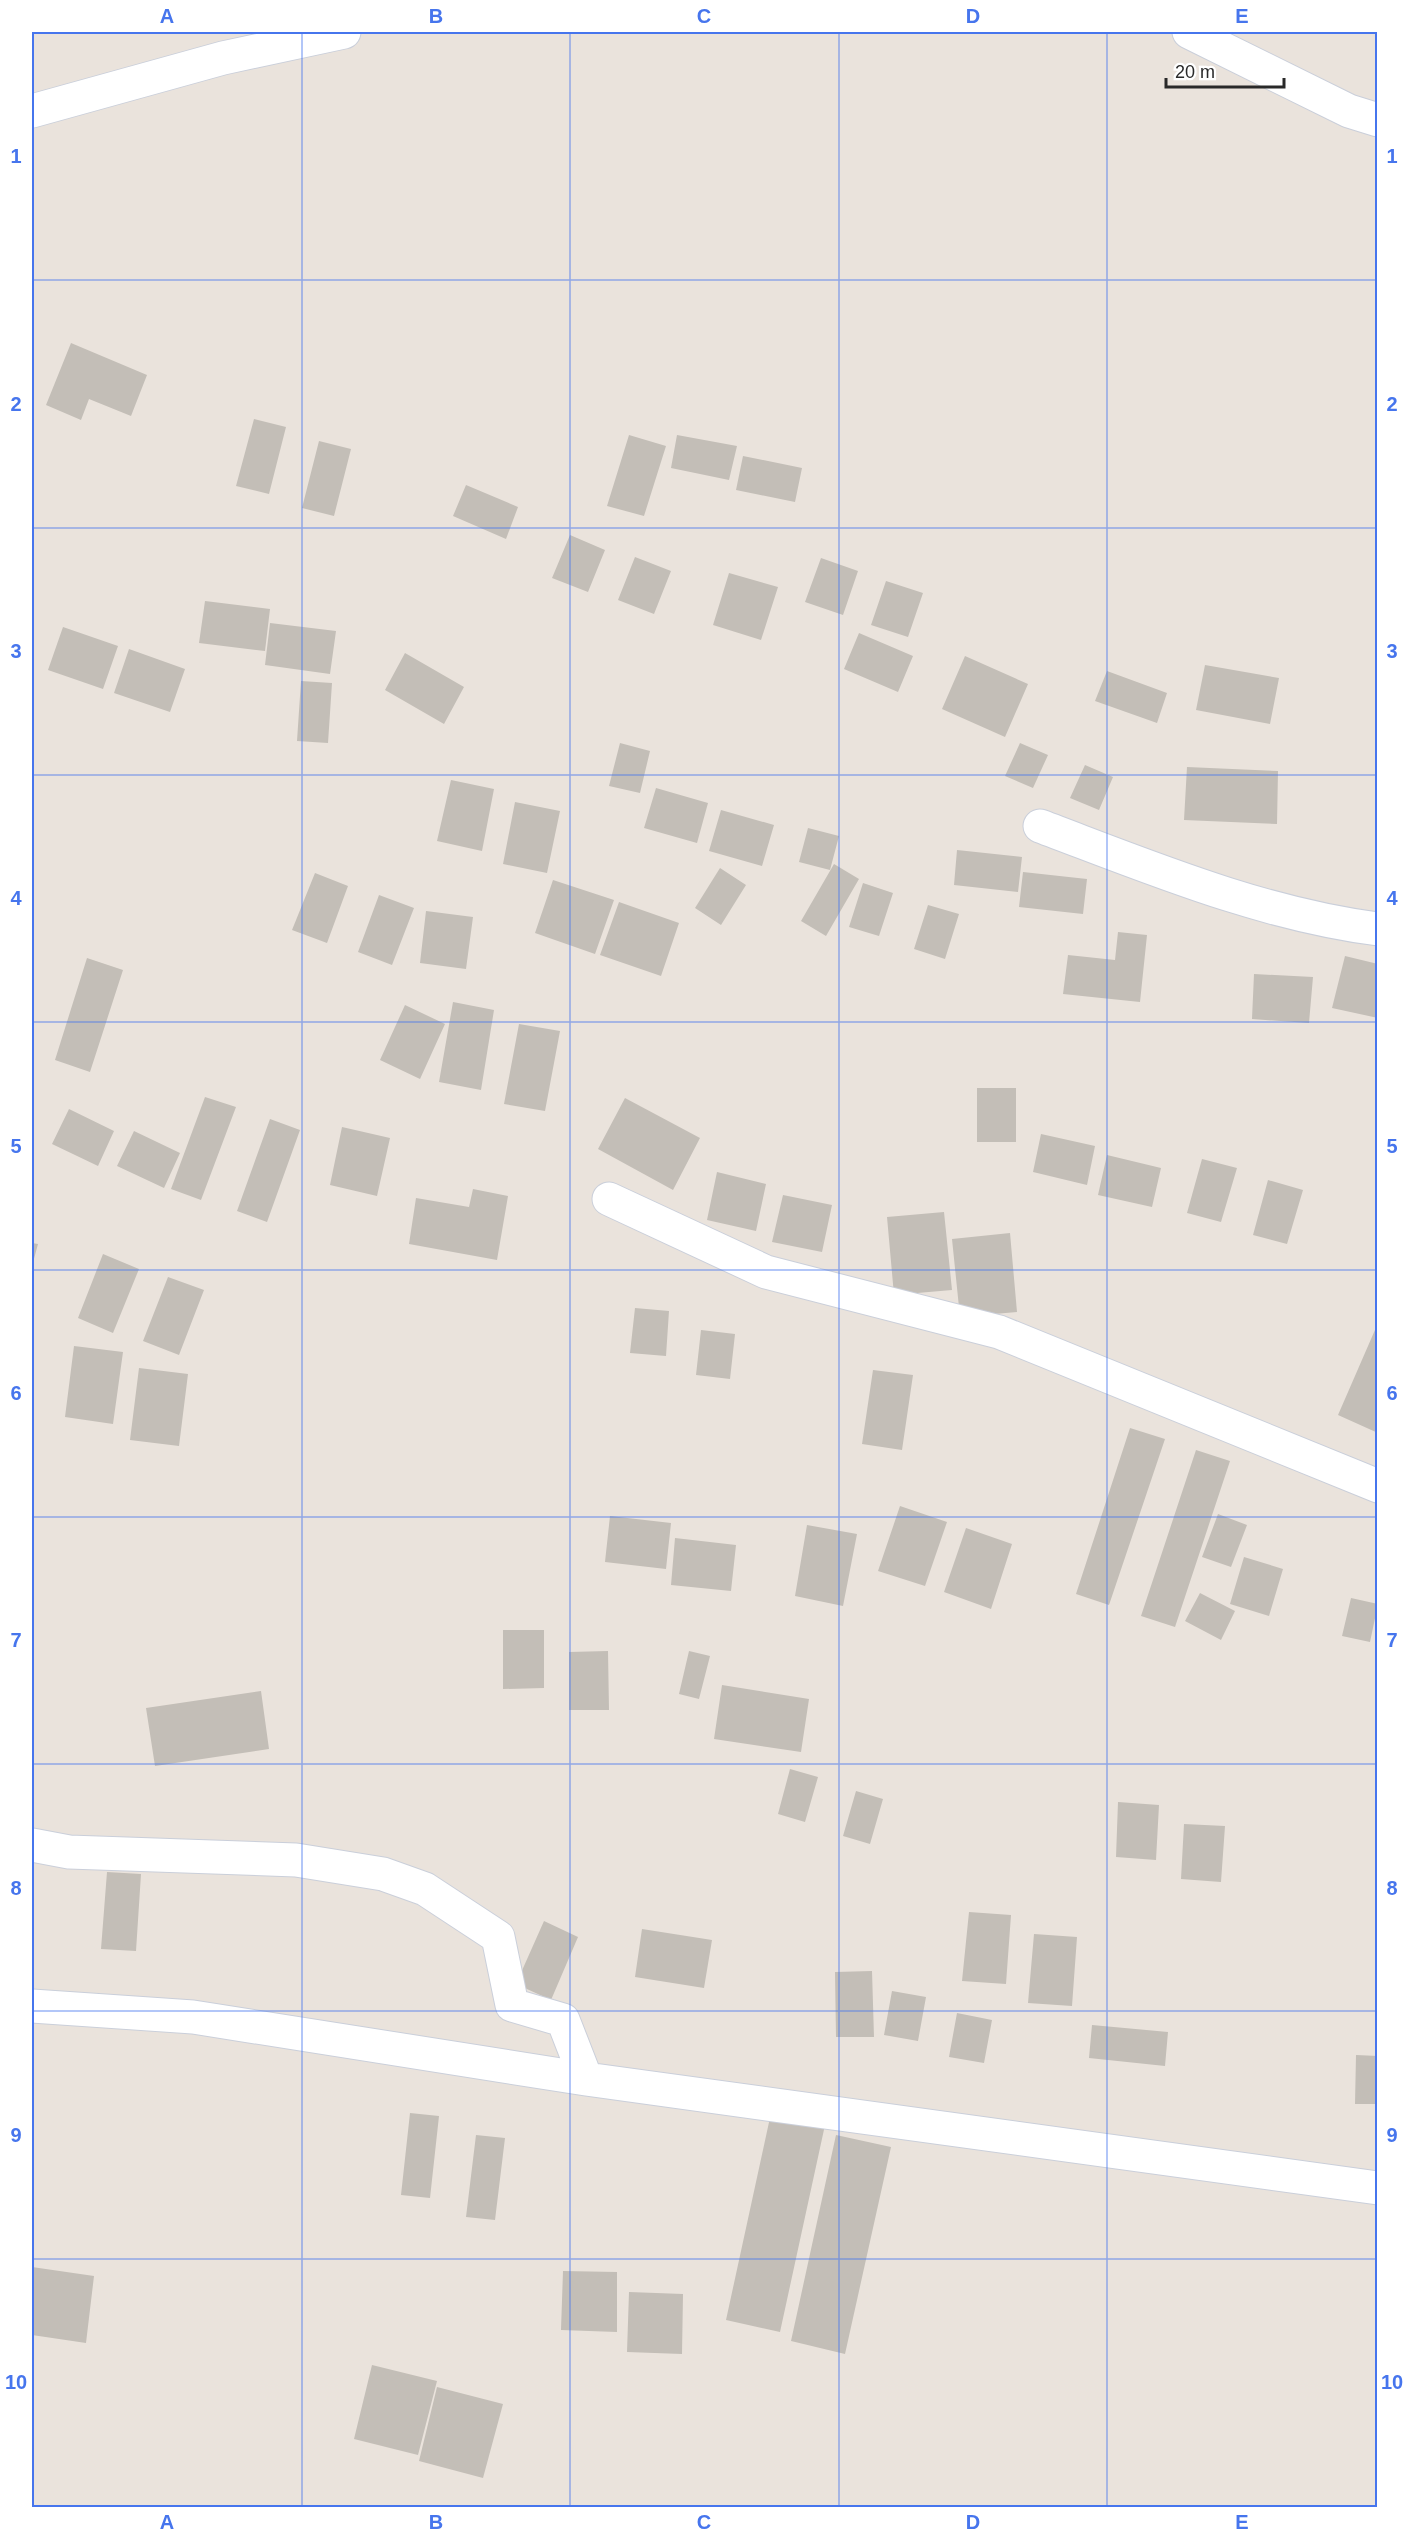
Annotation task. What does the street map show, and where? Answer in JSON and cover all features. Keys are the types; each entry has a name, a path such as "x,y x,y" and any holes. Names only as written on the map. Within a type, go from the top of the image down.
{"street":[{"path":"32,111 223,58 344,32"},
{"path":"1189,32 1349,111 1377,120"},
{"path":"1040,826 1174,877 1329,923 1377,929"},
{"path":"609,1199 766,1272 999,1332 1377,1486"},
{"path":"32,1845 69,1852 296,1860 383,1874 425,1889 498,1937 512,2005 563,2020 586,2079"},
{"path":"32,2006 193,2017 586,2079 1377,2188"}],"building":[{"path":"71,343 147,375 131,416 89,399 81,420 46,405"},
{"path":"254,419 286,427 269,494 236,486"},
{"path":"629,435 666,446 644,516 607,506"},
{"path":"677,435 737,446 729,480 671,468"},
{"path":"319,441 351,449 334,516 302,508"},
{"path":"743,456 802,468 795,502 736,490"},
{"path":"466,485 518,507 506,539 453,516"},
{"path":"570,535 605,550 588,592 552,578"},
{"path":"635,557 671,571 654,614 618,600"},
{"path":"821,558 858,571 843,615 805,602"},
{"path":"729,573 778,587 761,640 713,625"},
{"path":"886,581 923,593 908,637 871,625"},
{"path":"205,601 270,609 265,651 199,643"},
{"path":"270,623 336,631 330,674 265,665"},
{"path":"63,627 118,646 103,689 48,670"},
{"path":"859,633 913,656 898,692 844,669"},
{"path":"129,649 185,669 170,712 114,693"},
{"path":"405,653 464,687 444,724 385,690"},
{"path":"965,656 1028,684 1005,737 942,709"},
{"path":"1205,665 1279,678 1270,724 1196,710"},
{"path":"1107,671 1167,693 1157,723 1095,701"},
{"path":"301,681 332,683 328,743 297,741"},
{"path":"620,743 650,751 640,793 609,786"},
{"path":"1020,743 1048,755 1033,788 1005,776"},
{"path":"1085,765 1113,777 1099,810 1070,798"},
{"path":"1187,767 1278,771 1277,824 1184,820"},
{"path":"451,780 494,789 482,851 437,841"},
{"path":"656,788 708,803 697,843 644,828"},
{"path":"515,802 560,811 547,873 503,864"},
{"path":"721,810 774,825 762,866 709,851"},
{"path":"808,828 839,836 830,870 799,862"},
{"path":"957,850 1022,857 1018,892 954,885"},
{"path":"834,864 859,879 826,936 801,921"},
{"path":"720,868 746,885 721,925 695,908"},
{"path":"1023,872 1087,879 1083,914 1019,907"},
{"path":"315,873 348,886 327,943 292,930"},
{"path":"553,880 614,900 595,954 535,933"},
{"path":"863,883 893,893 879,936 849,927"},
{"path":"379,895 414,908 392,965 358,952"},
{"path":"619,902 679,923 661,976 600,955"},
{"path":"928,905 959,914 945,959 914,949"},
{"path":"426,911 473,917 466,969 420,963"},
{"path":"1118,932 1147,935 1140,1002 1063,994 1068,955 1115,960"},
{"path":"1345,956 1378,964 1378,1018 1332,1008"},
{"path":"87,958 123,970 90,1072 55,1060"},
{"path":"1254,974 1313,977 1309,1023 1252,1019"},
{"path":"453,1002 494,1010 481,1090 439,1082"},
{"path":"405,1005 445,1024 420,1079 380,1060"},
{"path":"519,1024 560,1031 545,1111 504,1104"},
{"path":"977,1088 1016,1088 1016,1142 977,1142"},
{"path":"205,1097 236,1107 201,1200 171,1189"},
{"path":"625,1098 700,1138 673,1190 598,1149"},
{"path":"69,1109 114,1131 98,1166 52,1144"},
{"path":"270,1119 300,1130 267,1222 237,1211"},
{"path":"342,1127 390,1138 377,1196 330,1185"},
{"path":"134,1131 180,1153 164,1188 117,1166"},
{"path":"1041,1134 1095,1146 1087,1185 1033,1172"},
{"path":"1107,1155 1161,1168 1152,1207 1098,1195"},
{"path":"1202,1159 1237,1168 1221,1222 1187,1213"},
{"path":"717,1172 766,1184 756,1231 707,1220"},
{"path":"1268,1180 1303,1190 1287,1244 1253,1235"},
{"path":"473,1189 508,1196 497,1260 409,1244 416,1198 469,1207"},
{"path":"783,1195 832,1205 822,1252 772,1242"},
{"path":"944,1212 952,1290 894,1295 887,1217"},
{"path":"1010,1233 1017,1312 960,1317 952,1239"},
{"path":"32,1243 38,1244 32,1266"},
{"path":"103,1254 139,1269 113,1333 78,1318"},
{"path":"168,1277 204,1290 179,1355 143,1341"},
{"path":"635,1308 669,1311 666,1356 630,1353"},
{"path":"1378,1323 1378,1433 1338,1415"},
{"path":"701,1330 735,1334 730,1379 696,1375"},
{"path":"74,1346 123,1352 113,1424 65,1417"},
{"path":"139,1368 188,1374 179,1446 130,1440"},
{"path":"873,1370 913,1375 902,1450 862,1444"},
{"path":"1130,1428 1165,1439 1109,1605 1076,1594"},
{"path":"1196,1450 1230,1461 1175,1627 1141,1616"},
{"path":"900,1506 947,1522 925,1586 878,1571"},
{"path":"1218,1514 1247,1525 1231,1567 1202,1557"},
{"path":"610,1516 671,1523 666,1569 605,1562"},
{"path":"807,1525 857,1534 843,1606 795,1596"},
{"path":"966,1528 1012,1544 991,1609 944,1592"},
{"path":"675,1538 736,1545 731,1591 671,1585"},
{"path":"1244,1557 1283,1569 1269,1616 1230,1604"},
{"path":"1200,1593 1235,1611 1221,1640 1185,1621"},
{"path":"1351,1598 1378,1604 1370,1642 1342,1636"},
{"path":"503,1630 544,1630 544,1688 503,1689"},
{"path":"608,1651 609,1710 569,1710 569,1652"},
{"path":"689,1651 710,1656 699,1699 679,1694"},
{"path":"722,1685 809,1699 801,1752 714,1739"},
{"path":"261,1691 269,1749 155,1766 146,1708"},
{"path":"790,1769 818,1777 805,1822 778,1814"},
{"path":"856,1791 883,1799 870,1844 843,1836"},
{"path":"1118,1802 1159,1805 1156,1860 1116,1857"},
{"path":"1184,1824 1225,1826 1221,1882 1181,1879"},
{"path":"107,1872 141,1874 136,1951 101,1949"},
{"path":"969,1912 1011,1915 1006,1984 962,1981"},
{"path":"544,1921 578,1937 551,2000 516,1984"},
{"path":"642,1929 712,1940 704,1988 635,1977"},
{"path":"1034,1934 1077,1937 1072,2006 1028,2003"},
{"path":"872,1971 874,2037 836,2037 835,1972"},
{"path":"892,1991 926,1997 918,2041 884,2035"},
{"path":"957,2013 992,2020 984,2063 949,2057"},
{"path":"1092,2025 1168,2032 1165,2066 1089,2058"},
{"path":"1356,2055 1378,2056 1378,2104 1355,2104"},
{"path":"410,2113 439,2116 430,2198 401,2195"},
{"path":"771,2113 825,2125 780,2332 726,2320"},
{"path":"476,2135 505,2138 495,2220 466,2217"},
{"path":"836,2135 891,2147 845,2354 791,2341"},
{"path":"32,2267 94,2276 86,2343 32,2335"},
{"path":"563,2271 617,2272 617,2332 561,2330"},
{"path":"629,2292 683,2294 682,2354 627,2352"},
{"path":"372,2365 437,2381 418,2455 354,2439"},
{"path":"437,2387 503,2404 483,2478 419,2461"}]}
